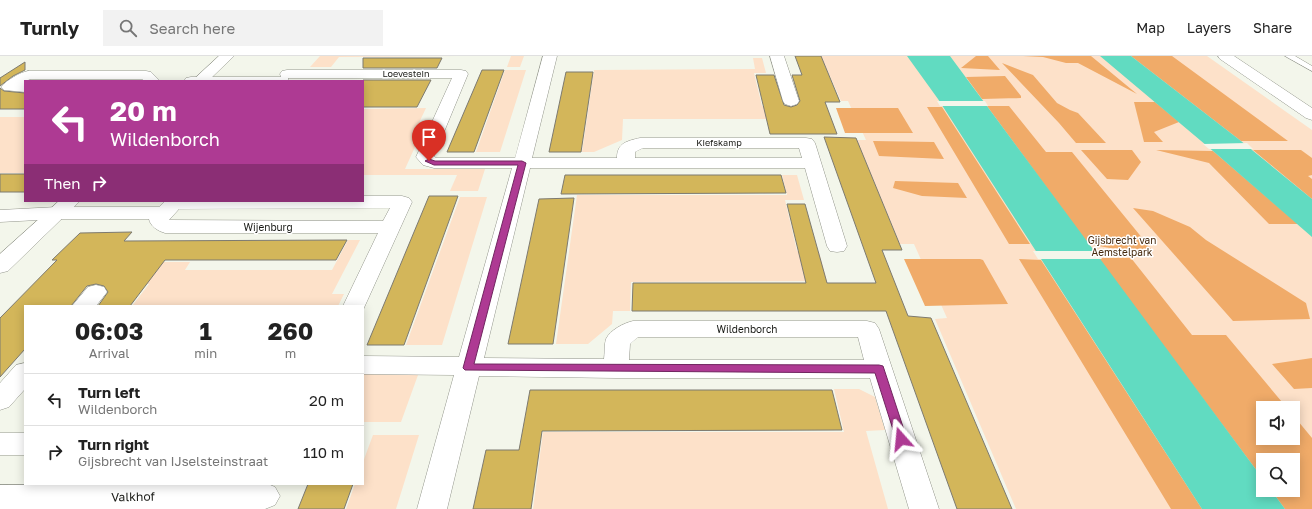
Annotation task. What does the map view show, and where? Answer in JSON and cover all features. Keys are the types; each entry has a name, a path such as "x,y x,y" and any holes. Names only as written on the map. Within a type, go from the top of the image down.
{"street":[{"path":"201,80 226,56"},
{"path":"432,509 550,56"},
{"path":"777,56 791,100"},
{"path":"1225,56 1312,115"},
{"path":"1244,56 1312,101"},
{"path":"284,79 299,61"},
{"name":"Loevestein","path":"242,80 461,74 425,157 434,163 522,163"},
{"path":"24,87 9,87 28,75 146,75 151,80"},
{"name":"Loevestein","path":"364,88 456,88"},
{"name":"Kiefskamp","path":"522,163 811,163 837,246"},
{"path":"0,216 33,215 64,207 402,202 354,305"},
{"name":"Wijenburg","path":"172,205 158,220 166,227 390,227"},
{"path":"0,266 64,207"},
{"name":"Wildenborch","path":"616,369 618,340 633,329 867,329 924,509"},
{"path":"364,365 616,369 879,369"},
{"path":"0,400 24,373"},
{"path":"0,444 24,444"},
{"name":"Valkhof","path":"0,498 265,496"}],"lane":[{"path":"1289,56 1312,69"}],"green space":[{"path":"320,56 458,56 339,57 331,67 310,67"},
{"path":"511,56 524,56 520,67 507,67"},
{"name":"Gijsbrecht van Aemstelpark","path":"821,56 1207,56 1312,130 1312,509 1016,509 935,319 947,318 914,244 900,244 863,155 855,140 866,140 848,101 841,101"},
{"path":"976,56 988,56 1000,70 961,68"},
{"path":"1023,56 1091,56 1137,94 1078,63 1066,63 1043,57"},
{"path":"1131,56 1172,56 1288,141 1241,141"},
{"path":"753,58 762,58 766,73 754,73 762,106 824,106 829,119 623,119 622,140 594,152 582,152 594,70 755,69"},
{"path":"1002,63 1033,75 1057,103 1078,113 1106,143 1076,143"},
{"path":"505,70 526,70 500,152 476,152"},
{"path":"1005,76 1021,98 982,99 966,77"},
{"path":"1134,102 1155,102 1179,122 1154,132 1163,142 1144,142"},
{"path":"987,106 1009,106 1046,152 1072,152 1152,250 1110,248 1088,244"},
{"path":"927,107 942,107 1030,244 1009,244"},
{"path":"426,108 417,127 424,127 405,169 485,169 478,191 450,191 457,175 364,175 364,109"},
{"path":"836,108 898,108 913,133 845,133"},
{"path":"0,117 24,117 24,173 0,173"},
{"path":"873,141 934,142 944,159 879,156"},
{"path":"1081,150 1132,150 1141,162 1128,180 1107,179"},
{"path":"1156,150 1213,151 1298,224 1269,224 1209,163"},
{"path":"1253,150 1301,150 1312,158 1312,175 1308,176 1312,179 1312,199"},
{"path":"782,175 797,175 804,200 785,200 797,251 819,252 827,281 631,282 630,311 613,311 612,324 588,344 556,344 577,195 787,195"},
{"path":"895,181 958,183 967,198 922,196 893,188"},
{"path":"460,197 487,197 442,345 406,345"},
{"path":"1133,208 1153,211 1190,227 1206,240 1306,303 1310,319 1233,321"},
{"path":"348,240 360,240 332,294 344,294 338,305 133,305 149,284 94,284 135,262 190,262 185,270 332,270"},
{"path":"1098,258 1131,258 1192,335 1226,335 1281,401 1256,401 1256,445 1300,445 1300,423 1312,438 1312,509 1285,509 1276,497 1300,497 1300,453 1256,453 1256,470"},
{"path":"904,259 983,260 1008,304 925,306"},
{"path":"1019,259 1041,260 1202,509 1171,509"},
{"path":"1312,358 1312,388 1294,389 1272,364"},
{"path":"364,374 418,375 401,422 364,422"},
{"path":"834,389 859,389 875,397 885,430 866,431 888,509 533,509 543,432 844,432"},
{"path":"373,435 419,435 396,509 346,509 355,485 364,485 364,459"}],"shaded area":[{"path":"907,56 950,56 1256,470 1256,497 1276,497 1285,509 1202,509 938,99"},
{"path":"1100,56 1131,56 1241,141 1312,199 1312,237 1213,151"}],"pier":[{"path":"937,101 985,101 988,106 940,106"},
{"path":"1247,143 1253,149 1209,149 1203,144"},
{"path":"1033,251 1096,251 1102,259 1038,259"}],"building":[{"path":"795,56 821,56 840,102 825,102 837,134 770,134 756,75 774,75 784,105 791,107 797,105 800,101 792,75 802,75"},
{"path":"363,58 442,58 437,68 363,68"},
{"path":"25,62 25,70 13,76 0,86 0,78"},
{"path":"482,70 504,70 474,152 447,152"},
{"path":"566,72 593,72 581,152 549,152"},
{"path":"364,80 431,80 417,107 364,107"},
{"path":"0,88 4,91 24,93 24,109 0,109"},
{"path":"824,137 856,138 902,250 882,250 908,316 931,318 1012,509 957,509 886,311 632,311 633,283 806,283 787,204 805,204 827,283 876,283"},
{"path":"0,174 24,174 24,192 0,192"},
{"path":"565,175 781,175 786,193 561,194"},
{"path":"429,196 458,196 404,345 367,345"},
{"path":"574,198 553,344 508,344 539,199"},
{"path":"132,232 124,241 347,240 336,260 165,260 131,305 99,305 108,292 104,286 96,284 87,286 72,305 24,305 24,350 0,377 0,318 57,260 52,260 80,233"},
{"path":"530,390 832,390 842,430 542,431 531,509 473,509 486,450 519,450"},
{"path":"308,485 353,485 344,509 298,509"}],"route":[{"path":"429,161 434,163 522,163 468,368 879,369 901,439"}]}
